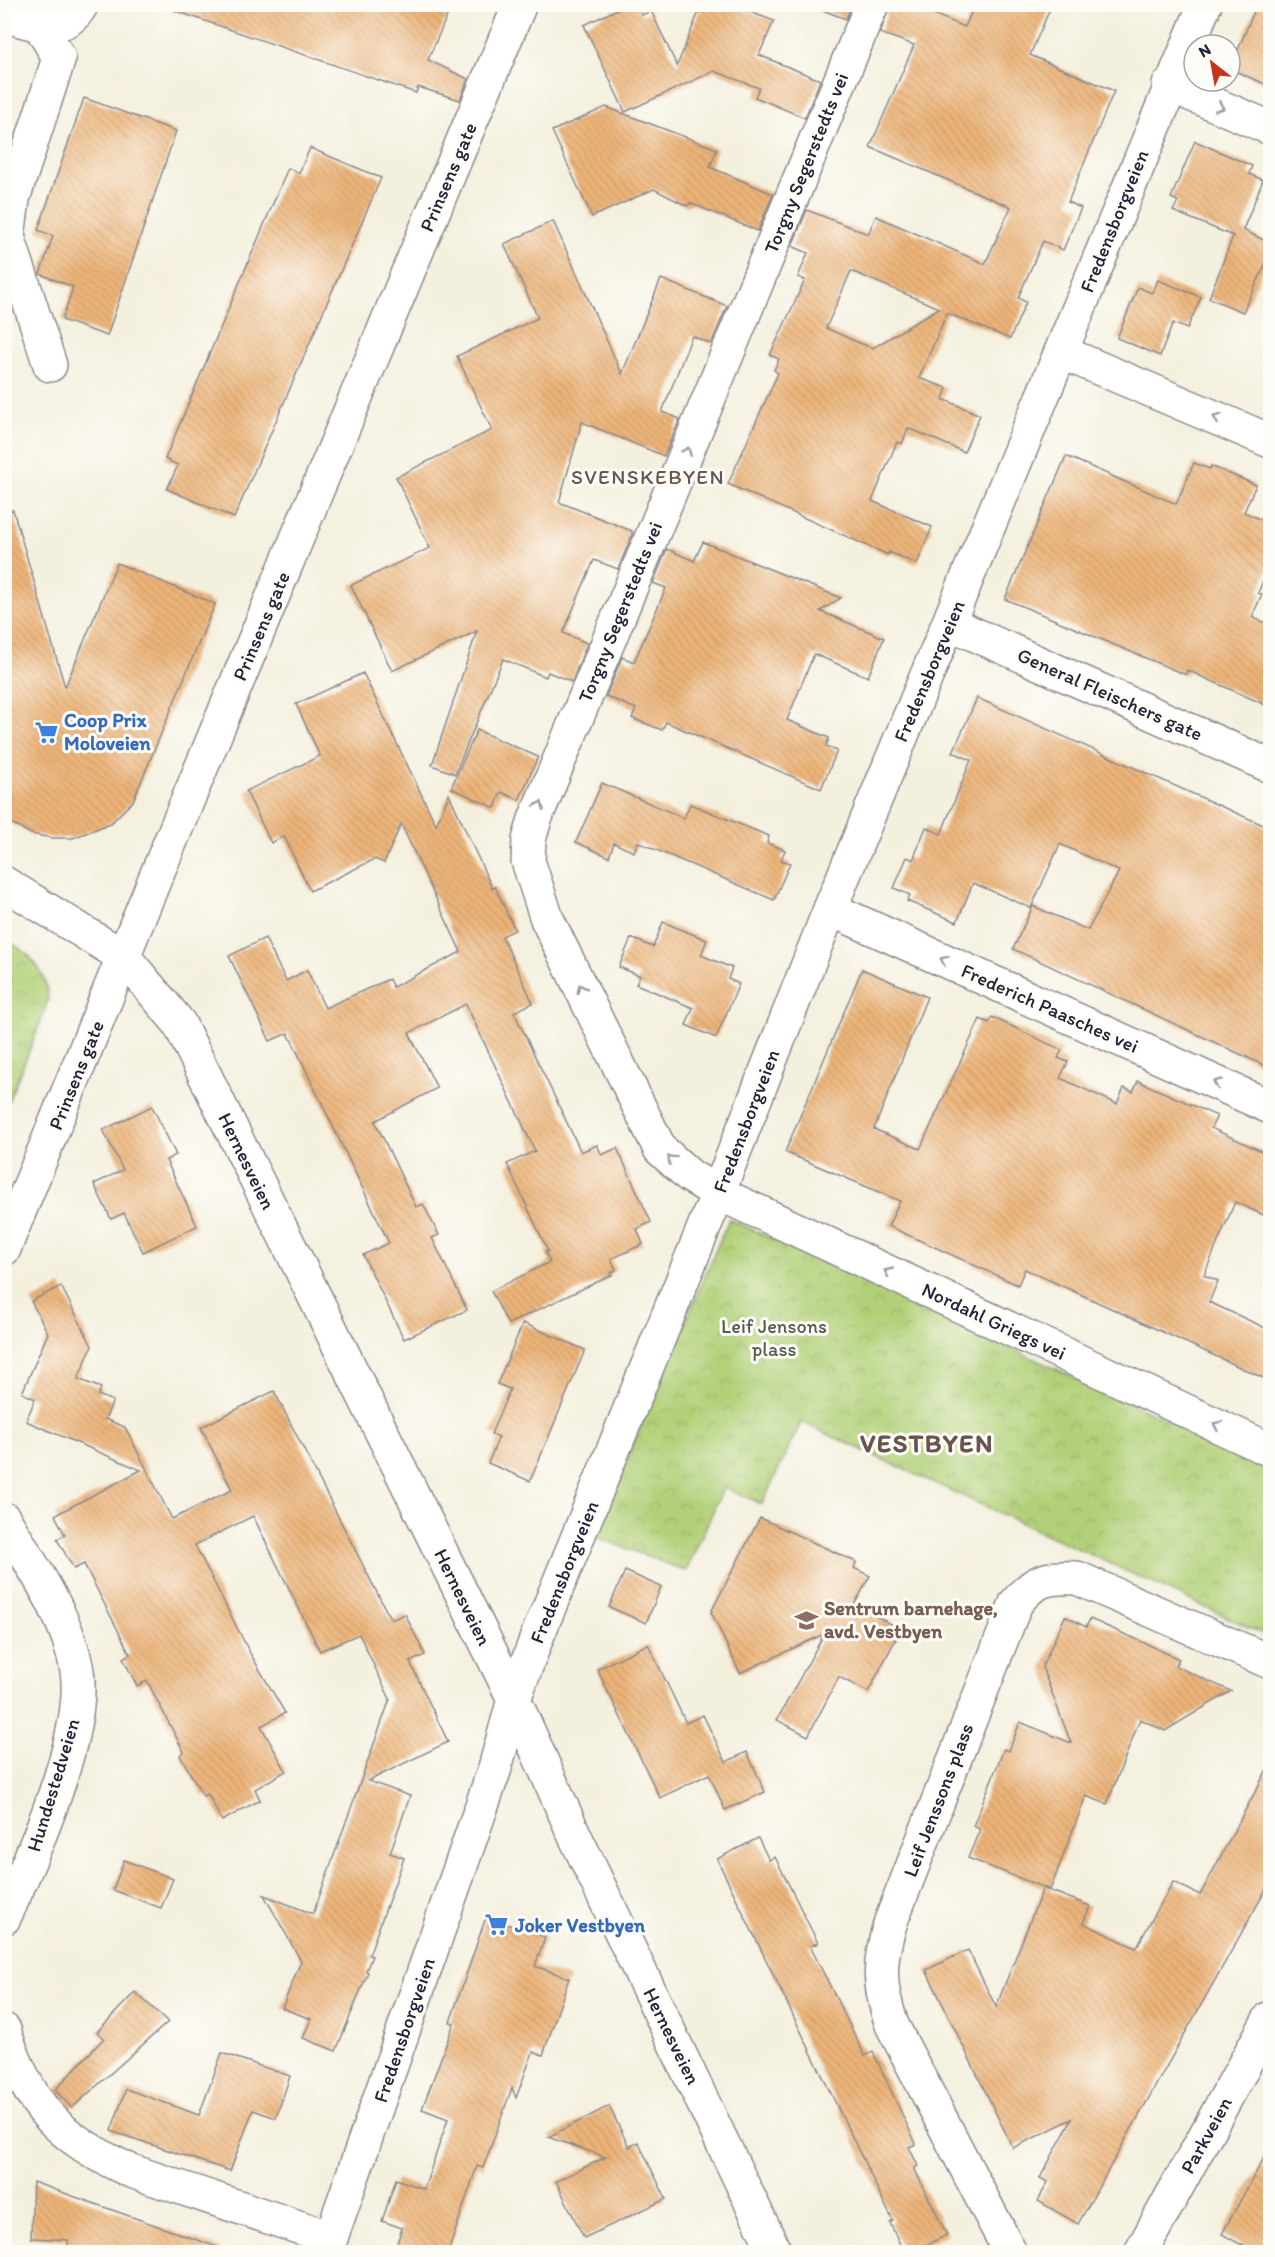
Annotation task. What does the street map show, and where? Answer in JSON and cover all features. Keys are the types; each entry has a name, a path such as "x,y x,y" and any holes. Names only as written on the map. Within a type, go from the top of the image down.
{"street":[{"path":"4,15 41,27 61,23 82,4"},
{"name":"Prinsens gate","path":"4,1249 520,4"},
{"name":"Torgny Segerstedts vei","path":"718,1193 690,1176 660,1149 547,919 528,861 529,840 534,819 872,4"},
{"name":"Fredensborgveien","path":"329,2245 491,1779 514,1699 830,909 1204,4"},
{"path":"41,27 58,58 13,199 8,237 50,365"},
{"path":"1169,85 1270,128"},
{"path":"1061,352 1270,441"},
{"name":"General Fleischers gate","path":"949,623 1270,766"},
{"name":"Hernesveien","path":"4,883 124,957 179,1023 514,1699 574,1834 775,2253"},
{"name":"Frederich Paasches vei","path":"830,909 1270,1107"},
{"name":"Nordahl Griegs vei","path":"718,1193 1270,1450"},
{"name":"Hundestedveien","path":"4,1519 51,1600 67,1636 77,1672 76,1712 58,1783 31,1859 4,1918"},
{"name":"Leif Jenssons plass","path":"1010,2253 892,2025 882,1995 879,1969 891,1921 1016,1603 1031,1585 1054,1577 1077,1578 1270,1662"},
{"name":"Parkveien","path":"1141,2253 1270,2018"},
{"path":"4,2030 16,2067 40,2107 64,2132 103,2158 131,2171 329,2245"}],"green space":[{"path":"5,940 21,949 34,962 43,977 48,996 37,1032 5,1109"},
{"name":"Leif Jensons plass","path":"729,1219 1270,1467 1270,1637 801,1422 762,1504 724,1487 686,1571 594,1536"}],"building":[{"path":"174,4 452,4 428,60 468,79 460,100 418,87 416,93 173,10"},
{"path":"628,4 637,4 642,15 651,11 677,66 702,4 729,4 774,21 759,55 820,80 805,118 755,97 759,88 714,71 625,112 584,25"},
{"path":"815,4 852,4 846,19 814,7"},
{"path":"890,4 908,4 965,27 975,4 1052,4 1030,55 1114,91 1068,202 1081,208 1063,250 1043,241 1018,298 1026,302 1010,339 947,313 919,378 947,388 943,399 980,415 964,452 908,428 902,444 897,442 872,501 932,527 917,564 889,552 888,555 728,484 778,373 774,370 779,359 770,355 805,280 798,277 808,253 792,246 807,210 868,234 876,216 985,264 1011,207 870,147 914,45 880,33","holes":["851,271 939,308 873,348 826,328"]},
{"path":"1257,4 1270,4 1270,86 1242,74 1242,40"},
{"path":"84,98 176,131 107,336 62,320 73,287 40,274 53,236 38,230"},
{"path":"606,107 717,149 710,167 773,194 758,231 690,203 687,206 654,189 592,217 552,131"},
{"path":"1195,141 1252,166 1249,174 1263,180 1243,230 1270,243 1270,255 1243,312 1209,298 1233,236 1173,211 1178,201 1171,198"},
{"path":"310,148 381,178 234,518 167,489 178,465 165,459 288,168 299,173"},
{"path":"553,221 622,374 661,279 727,306 711,344 692,336 662,412 680,419 664,456 582,422 559,502 632,531 632,535 618,569 594,560 563,633 587,643 572,682 548,672 546,677 503,659 455,774 432,765 477,631 392,671 351,585 430,548 396,477 492,430 457,356 538,318 504,244"},
{"path":"1158,280 1201,297 1187,329 1173,323 1160,356 1117,338 1138,287 1152,293"},
{"path":"1066,456 1176,504 1194,463 1210,469 1211,466 1256,485 1244,512 1270,524 1270,564 1258,593 1262,594 1252,617 1270,625 1270,707 1187,670 1186,675 1005,599"},
{"path":"13,510 65,687 117,563 215,604 133,801 111,823 73,838 52,838 31,834 4,819 4,511"},
{"path":"703,542 841,598 820,611 884,638 868,677 814,654 787,720 829,738 826,746 837,751 821,789 666,722 662,730 632,718 636,709 606,696 622,657 634,662 666,588 653,583 667,549 694,561"},
{"path":"363,673 436,825 449,794 492,888 495,887 515,930 502,936 533,1003 514,1012 581,1152 597,1145 602,1155 617,1148 651,1222 637,1229 643,1244 611,1259 616,1270 611,1273 612,1275 508,1324 491,1291 550,1262 545,1252 548,1251 507,1164 535,1151 466,1004 409,1033 437,1088 375,1121 416,1207 423,1204 439,1235 432,1238 467,1310 404,1339 363,1255 389,1243 288,1033 270,1041 229,956 265,938 286,981 307,970 325,1008 389,979 393,987 461,952 401,824 384,863 375,859 310,891 284,836 271,843 246,791 320,756 296,704"},
{"path":"977,698 1270,828 1270,1068 1013,949 1033,906 1088,930 1119,871 1060,844 1031,908 973,883 957,922 907,901 910,895 894,888 907,857 913,860 926,827 941,834 971,760 953,752"},
{"path":"477,730 538,757 519,800 501,792 495,808 451,788"},
{"path":"602,783 684,818 690,804 769,836 767,843 785,850 781,860 790,863 774,900 638,842 634,852 614,843 609,857 576,842"},
{"path":"663,922 707,940 701,955 732,968 728,979 739,984 716,1038 686,1025 693,1008 636,984 640,976 619,967 631,938 653,947"},
{"path":"862,969 927,997 874,1129 920,1149 980,1019 989,1023 992,1017 1062,1050 1058,1058 1068,1062 1060,1078 1117,1104 1124,1088 1133,1092 1138,1081 1217,1116 1211,1128 1270,1155 1270,1218 1235,1202 1204,1275 1218,1281 1209,1302 1270,1330 1270,1381 1025,1269 1018,1285 888,1226 900,1201 785,1152"},
{"path":"152,1106 176,1155 166,1160 197,1226 143,1252 124,1213 111,1219 94,1184 123,1170 103,1130"},
{"path":"61,1286 92,1346 78,1379 101,1388 98,1395 113,1401 105,1419 125,1427 172,1519 232,1490 201,1427 274,1391 391,1620 405,1614 425,1655 410,1662 448,1742 368,1781 410,1796 390,1853 404,1858 369,1955 372,1956 366,1971 368,1972 336,2051 303,2038 311,2019 282,2008 301,1961 264,1895 313,1914 390,1699 359,1634 320,1651 253,1516 195,1545 251,1655 285,1713 261,1726 286,1771 255,1789 260,1800 222,1821 208,1794 203,1796 180,1755 184,1752 147,1681 137,1686 123,1658 130,1654 84,1564 74,1569 57,1539 65,1535 55,1515 141,1470 26,1421 35,1399 22,1393 48,1333 31,1301"},
{"path":"523,1323 585,1350 530,1481 488,1463 499,1437 491,1434 510,1389 497,1384"},
{"path":"760,1518 856,1562 854,1568 870,1576 854,1605 901,1629 868,1692 839,1677 808,1736 777,1720 824,1634 740,1673 711,1612"},
{"path":"625,1571 661,1587 646,1623 609,1607"},
{"path":"1065,1616 1086,1627 1090,1619 1147,1644 1179,1659 1175,1666 1231,1691 1165,1731 1140,1719 1107,1804 1086,1796 1050,1890 968,1858 980,1829 973,1826 1004,1749 1009,1751 1020,1722 1071,1743 1042,1667"},
{"path":"648,1644 686,1723 703,1715 726,1762 747,1752 765,1792 725,1810 709,1774 660,1798 597,1669"},
{"path":"1270,1764 1270,1882 1078,2224 1038,2201 1048,2182 1040,2178 1072,2119 1013,2148 926,1970 968,1950 996,2007 1043,1888 1090,1906 1083,1923 1136,1948 1173,1882 1200,1895"},
{"path":"758,1838 769,1860 775,1857 818,1943 810,1946 865,2056 873,2052 916,2144 909,2147 918,2166 914,2168 947,2235 910,2253 904,2253 890,2223 893,2221 717,1859"},
{"path":"124,1860 173,1879 161,1908 113,1890"},
{"path":"486,1917 545,1937 535,1966 569,1978 543,2055 533,2052 516,2098 512,2088 483,2168 477,2166 448,2253 394,2253 402,2228 382,2221 396,2179 424,2189 448,2119 422,2109 454,2023 450,2022"},
{"path":"135,1992 168,2022 72,2108 55,2090 104,2038 97,2032"},
{"path":"222,2053 290,2076 276,2118 253,2110 230,2171 111,2131 126,2089 199,2115"},
{"path":"609,2106 629,2147 638,2142 666,2199 584,2238 556,2181 606,2157 548,2137"},
{"path":"1270,2147 1270,2253 1256,2253 1222,2234"},
{"path":"33,2182 220,2248 220,2253 84,2253 68,2250 68,2240 31,2238"}],"place":[{"name":"Coop Prix Moloveien","path":"46,732"},
{"name":"Sentrum barnehage, avd. Vestbyen","path":"806,1620"},
{"name":"Joker Vestbyen","path":"497,1925"}],"district":[{"name":"SVENSKEBYEN","path":"648,477"},
{"name":"VESTBYEN","path":"927,1443"}]}
